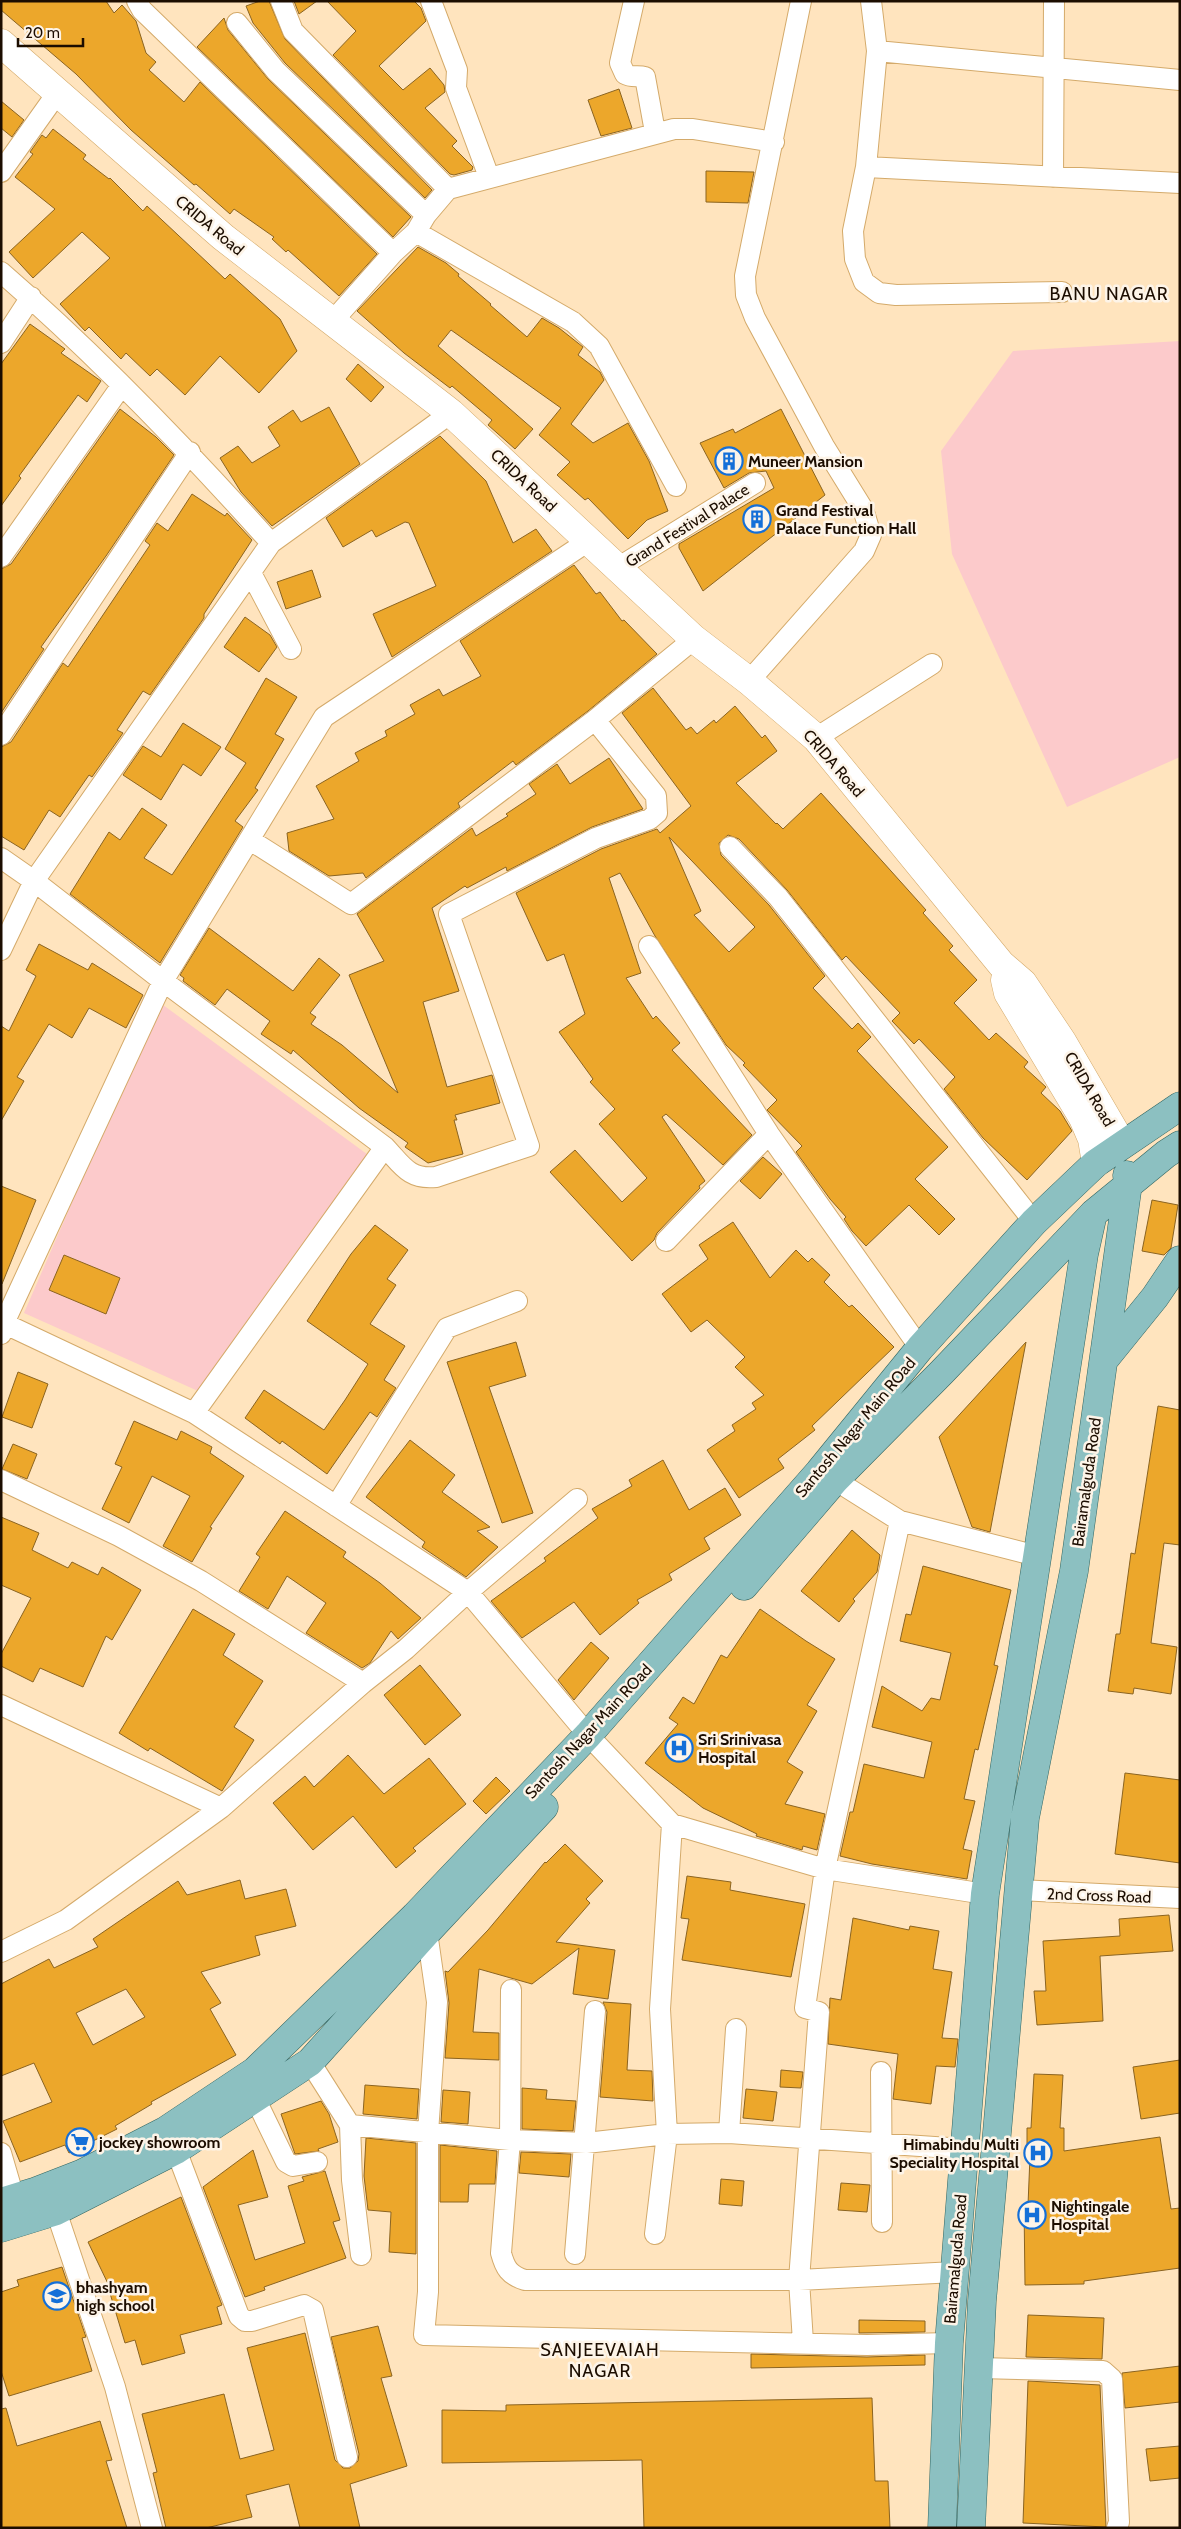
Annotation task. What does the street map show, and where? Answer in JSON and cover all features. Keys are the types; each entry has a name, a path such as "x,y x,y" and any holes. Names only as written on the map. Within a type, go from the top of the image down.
{"main road":[{"name":"CRIDA Road","path":"1,43 223,237 331,323 451,413 590,540 694,639 749,681 816,738 1001,964 1023,983 1062,1041 1122,1144"},
{"name":"CRIDA Road","path":"1001,964 1008,993 1083,1118 1092,1139 1096,1163"},
{"name":"Santosh Nagar Main ROad","path":"10,2212 56,2211 176,2150 310,2062 594,1741 920,1348 1034,1222 1096,1163 1169,1112"},
{"path":"1169,1112 1151,1125 1148,1134 1150,1143 1156,1150 1173,1149"},
{"name":"Bairamalguda Road","path":"971,2528 982,2301 1025,1818 1065,1621 1104,1360 1128,1184 1122,1144"},
{"name":"Santosh Nagar Main ROad","path":"10,2212 165,2131 255,2071 594,1741 796,1528 835,1480 942,1372 1094,1212 1173,1149"},
{"name":"Bairamalguda Road","path":"942,2528 949,2343 985,1894 1084,1254 1094,1212 1096,1163"},
{"path":"1104,1360 1155,1297 1180,1260"},
{"path":"998,1812 1025,1818"}],"street":[{"path":"137,1 149,17 393,253"},
{"path":"281,1 294,31 448,189"},
{"path":"431,1 457,70 456,88 489,177"},
{"path":"634,1 620,63 625,74 630,77 645,77 655,132"},
{"path":"749,681 864,552 871,534 863,510 824,446 755,318 746,295 745,276 802,1"},
{"path":"871,1 878,51 866,167 853,232 855,259 864,282 879,293 896,295 1062,292"},
{"path":"1053,177 1054,1"},
{"path":"237,23 276,71 426,215"},
{"path":"878,51 1180,80"},
{"path":"1,172 58,92"},
{"path":"331,323 393,253 416,232 426,215 448,189 655,132 694,129 774,142"},
{"path":"866,167 1180,183"},
{"path":"416,232 573,322 587,333 599,346 676,486"},
{"path":"1,272 31,298 190,452 271,543"},
{"path":"1,342 31,298"},
{"path":"1,556 122,385"},
{"path":"1,950 34,881 271,543 451,413"},
{"path":"1,735 190,452"},
{"name":"Grand Festival Palace","path":"619,567 755,483"},
{"path":"590,540 324,717 162,981 2,1326 194,1413 468,1592 594,1741 672,1824 825,1869 985,1894"},
{"path":"251,573 291,649"},
{"path":"250,840 351,904 595,720 694,639"},
{"path":"816,738 932,664"},
{"path":"1,858 385,1147 408,1171 422,1178 436,1177 529,1146 449,914 596,838 650,819 657,813 656,796 595,720"},
{"path":"730,847 778,897 1034,1222"},
{"path":"649,946 769,1134 920,1348"},
{"path":"666,1241 769,1134"},
{"path":"194,1413 385,1147"},
{"path":"336,1506 447,1328 517,1301"},
{"path":"1,1480 119,1536 201,1581 363,1683"},
{"path":"835,1480 900,1521 1038,1556"},
{"path":"1,1952 66,1920 221,1808 577,1499"},
{"path":"803,2342 799,2280 819,2012 805,2008 825,1869 900,1521"},
{"path":"1,1705 221,1808"},
{"path":"655,2234 667,2134 660,2009 672,1824"},
{"name":"2nd Cross Road","path":"1019,1890 1180,1898"},
{"path":"427,1932 437,2002 428,2133 428,2292 424,2335 803,2342 867,2345 949,2343"},
{"path":"511,1990 510,2140 501,2253 505,2267 513,2277 525,2280 799,2280 955,2272"},
{"path":"575,2254 586,2143 595,2011"},
{"path":"729,2133 736,2029"},
{"path":"310,2062 350,2125 352,2180 361,2255"},
{"path":"881,2072 882,2222"},
{"path":"255,2098 286,2162 293,2166 317,2162"},
{"path":"350,2125 510,2140 586,2143 667,2134 729,2133 964,2149"},
{"path":"176,2150 239,2316 244,2320 252,2321 304,2305 313,2310 348,2457"},
{"path":"1,2153 10,2212"},
{"path":"56,2211 115,2387 152,2528"},
{"path":"979,2368 1103,2371 1109,2375 1112,2379 1119,2522 1117,2528"}],"shaded area":[{"path":"1180,341 1180,757 1067,807 952,554 941,451 1013,351"},
{"path":"159,1002 371,1157 198,1391 24,1313"}],"building":[{"path":"1,1 106,1 114,13 122,5 136,21 146,53 156,62 149,70 184,102 200,82 377,254 339,296 288,250 286,252 272,239 274,237 234,209 230,214 196,184 194,185 131,130 76,74 1,10"},
{"path":"260,1 269,1 285,39 432,190 425,198 285,63 253,23 246,6"},
{"path":"294,1 317,1 299,14"},
{"path":"327,1 414,1 421,8 426,21 379,66 403,90 430,68 444,85 445,92 425,108 457,141 452,146 473,167 472,170 454,175 450,174 333,55 356,31"},
{"path":"224,18 228,30 268,79 411,217 393,237 197,47"},
{"path":"619,89 632,128 601,136 588,100"},
{"path":"1,101 24,120 12,137 1,128"},
{"path":"53,129 86,155 83,159 110,178 143,211 147,206 225,279 230,274 280,319 297,351 259,393 220,356 185,395 157,369 150,376 126,353 121,359 89,327 85,331 60,304 110,258 82,232 33,278 9,252 55,209 15,177 33,154 30,152 42,135 46,138"},
{"path":"706,171 754,172 748,203 706,202"},
{"path":"418,247 446,263 459,274 458,276 527,337 542,318 559,328 583,347 578,355 600,372 604,380 571,424 593,443 628,423 649,461 668,511 647,520 628,539 588,498 585,500 557,475 570,462 539,435 561,408 451,330 438,346 533,429 515,449 488,425 492,420 452,386 450,388 404,353 357,311"},
{"path":"30,324 65,349 61,353 101,381 87,402 78,395 19,476 21,478 1,506 1,364"},
{"path":"358,364 384,387 371,402 346,379"},
{"path":"329,407 360,464 272,526 241,492 220,458 238,446 252,463 280,446 268,427 293,410 301,422"},
{"path":"120,409 156,437 174,455 106,556 41,647 44,649 1,713 1,569 11,564"},
{"name":"Grand Festival Palace Function Hall","path":"781,409 825,495 703,591 679,548 679,544 774,488 766,471 749,473 724,488 700,443 733,429 735,433"},
{"path":"440,436 486,481 513,543 536,529 552,551 392,657 373,614 436,586 409,523 405,522 376,537 372,530 343,547 326,518"},
{"path":"192,494 225,516 227,513 252,540 204,614 204,618 150,695 143,691 117,730 123,733 92,777 89,775 60,817 49,810 24,850 1,836 1,747 11,742 63,663 68,667 150,545 145,541 157,523 168,531"},
{"path":"574,565 596,594 600,592 622,621 624,620 657,654 588,711 516,765 513,761 458,803 460,807 366,878 363,873 329,876 289,851 287,833 334,819 316,786 359,761 355,753 387,736 385,731 415,714 410,705 439,689 443,696 481,676 460,641"},
{"path":"312,570 321,597 286,609 277,582"},
{"path":"245,617 270,635 277,647 259,672 224,647"},
{"path":"266,678 297,697 275,734 284,739 255,788 258,790 235,821 243,827 160,963 70,894 109,832 120,840 142,808 167,825 144,858 172,875 246,763 225,749"},
{"path":"653,688 686,730 691,727 697,734 714,720 716,723 735,706 762,738 765,735 777,751 736,783 783,829 821,793 926,910 923,913 953,946 949,950 977,980 954,1003 989,1040 996,1033 1028,1062 1024,1067 1046,1087 1041,1093 1060,1111 1072,1131 1027,1180 983,1138 944,1089 955,1077 919,1039 914,1044 892,1021 900,1013 846,956 842,960 787,890 739,839 728,835 719,843 721,855 769,905 825,976 813,988 852,1029 858,1023 871,1037 857,1051 948,1147 915,1179 955,1219 939,1235 909,1205 866,1246 852,1231 844,1219 846,1217 830,1199 796,1152 802,1146 767,1110 777,1100 743,1065 745,1063 726,1045 655,936 620,873 609,878 641,973 626,978 653,1019 656,1016 680,1043 672,1050 752,1135 723,1165 666,1114 662,1117 705,1181 657,1233 654,1240 632,1261 550,1172 575,1150 622,1202 647,1178 599,1124 615,1109 590,1082 593,1079 559,1032 585,1014 564,954 547,961 516,893 601,849 657,829 660,833 691,806 622,713","holes":["669,837 755,927 729,952 694,915 701,911"]},
{"path":"183,723 221,747 201,776 183,764 161,800 123,775 143,746 161,757"},
{"path":"609,758 643,809 592,827 507,871 506,867 467,888 465,886 432,908 459,991 423,1002 447,1087 492,1075 500,1103 455,1115 457,1120 454,1120 463,1154 428,1163 405,1147 408,1143 359,1108 293,1050 291,1054 261,1034 270,1021 227,989 215,1005 183,981 184,978 180,975 209,928 293,991 319,958 340,975 310,1013 316,1017 311,1024 342,1045 398,1093 349,975 384,961 357,914 472,828 476,836 508,816 506,814 536,794 529,784 557,764 570,784"},
{"path":"39,944 88,970 92,963 143,995 126,1028 89,1008 72,1038 49,1024 17,1077 24,1081 1,1121 1,1026 9,1031 36,976 26,970"},
{"path":"763,1157 782,1174 760,1199 740,1181"},
{"path":"1,1186 36,1200 2,1284 1,1284"},
{"path":"1152,1200 1178,1205 1171,1248 1164,1255 1142,1251"},
{"path":"733,1222 770,1278 796,1250 808,1262 812,1258 830,1275 824,1282 849,1307 852,1305 894,1347 812,1426 815,1430 778,1459 784,1468 739,1498 707,1450 735,1431 732,1425 756,1409 752,1403 764,1395 735,1367 745,1357 707,1320 691,1332 662,1294 708,1259 699,1245"},
{"path":"375,1225 408,1250 387,1279 396,1285 370,1324 405,1346 384,1380 396,1388 377,1417 370,1412 327,1474 282,1441 280,1444 245,1418 264,1390 324,1430 345,1400 368,1364 307,1321 351,1254"},
{"path":"64,1255 120,1278 106,1314 49,1290"},
{"path":"516,1342 526,1376 489,1387 533,1513 502,1523 447,1362"},
{"path":"1026,1342 990,1532 972,1527 939,1437"},
{"path":"18,1372 48,1384 32,1428 2,1417"},
{"path":"1158,1406 1180,1410 1180,1545 1164,1543 1151,1643 1177,1647 1171,1694 1134,1688 1133,1694 1108,1691 1116,1634 1120,1634 1131,1553 1135,1554"},
{"path":"134,1421 177,1440 181,1431 212,1447 210,1453 244,1476 210,1527 212,1528 192,1562 163,1546 190,1496 152,1476 129,1523 102,1509 122,1467 115,1464"},
{"path":"410,1440 455,1475 442,1492 490,1527 477,1531 498,1547 466,1577 422,1547 425,1542 366,1497"},
{"path":"13,1444 37,1454 27,1479 2,1469"},
{"path":"663,1460 689,1510 725,1488 741,1515 704,1538 710,1549 669,1574 672,1580 637,1600 639,1603 600,1635 574,1602 522,1638 491,1601 546,1561 544,1558 598,1518 592,1509 632,1486 629,1480"},
{"path":"285,1511 346,1552 343,1557 380,1583 421,1618 398,1639 391,1631 370,1663 362,1668 306,1633 326,1603 287,1576 268,1609 239,1591 260,1557 256,1554"},
{"path":"1,1517 39,1533 32,1550 68,1568 72,1562 98,1575 102,1567 141,1590 112,1640 106,1636 83,1687 40,1668 33,1682 1,1666 1,1654 31,1598 1,1585"},
{"path":"852,1530 880,1555 877,1572 853,1599 855,1601 839,1622 801,1591"},
{"path":"923,1566 1011,1590 994,1665 998,1666 978,1750 975,1749 964,1799 975,1801 963,1849 972,1851 967,1879 872,1864 840,1856 864,1764 924,1778 932,1742 872,1727 882,1686 922,1711 931,1698 940,1700 951,1653 900,1641 906,1614 911,1615"},
{"path":"193,1609 235,1634 223,1655 263,1681 234,1727 254,1740 222,1791 150,1748 148,1751 119,1733"},
{"path":"760,1609 835,1659 807,1705 817,1711 787,1762 803,1772 785,1804 825,1814 817,1850 803,1846 802,1850 756,1836 757,1834 703,1808 645,1763 678,1724 669,1718 683,1697 694,1704 721,1655 727,1658"},
{"path":"591,1642 609,1658 574,1700 558,1680"},
{"path":"420,1665 461,1715 425,1745 384,1695"},
{"path":"348,1755 384,1794 429,1758 466,1804 413,1848 416,1851 396,1868 353,1816 313,1850 273,1803 305,1776 314,1787"},
{"path":"1125,1773 1180,1780 1180,1863 1115,1854"},
{"path":"496,1777 510,1791 486,1814 473,1801"},
{"path":"565,1844 603,1881 586,1899 590,1903 556,1942 615,1950 608,1999 573,1994 579,1948 532,1984 479,1969 473,2032 499,2033 499,2060 445,2058 449,2003 445,1971 448,1972 488,1930 545,1862"},
{"path":"687,1876 731,1882 730,1890 805,1904 791,1977 682,1960 689,1919 681,1918"},
{"path":"240,1880 245,1899 286,1889 296,1926 255,1936 260,1955 201,1972 221,2003 210,2009 236,2055 151,2102 152,2104 115,2126 117,2129 69,2153 65,2145 20,2162 3,2121 52,2102 34,2063 1,2076 1,1984 49,1959 54,1968 98,1947 93,1939 178,1881 187,1895","holes":["126,1989 145,2017 93,2045 76,2013"]},
{"path":"1169,1915 1173,1951 1100,1956 1103,2021 1037,2025 1034,1991 1046,1991 1043,1941 1120,1936 1119,1919"},
{"path":"853,1918 909,1930 910,1926 939,1931 933,1969 952,1972 942,2038 958,2039 955,2067 936,2066 931,2104 893,2099 898,2054 828,2044 830,1998 841,2000"},
{"path":"603,2002 631,2004 627,2070 652,2071 653,2101 600,2097 607,2012"},
{"path":"1180,2060 1180,2113 1141,2119 1133,2067"},
{"path":"781,2070 803,2072 801,2088 780,2087"},
{"path":"1034,2074 1063,2075 1060,2128 1064,2128 1064,2151 1160,2137 1171,2209 1180,2208 1180,2268 1084,2281 1084,2284 1025,2285 1024,2205 1028,2205 1030,2156 1027,2156 1027,2128 1031,2128"},
{"path":"365,2085 419,2089 417,2119 363,2114"},
{"path":"522,2088 547,2090 546,2099 576,2101 573,2131 522,2129"},
{"path":"746,2089 777,2092 773,2121 743,2118"},
{"path":"443,2090 470,2092 468,2124 441,2122"},
{"path":"321,2101 329,2114 338,2142 318,2149 319,2151 295,2154 281,2114"},
{"path":"366,2138 416,2143 416,2254 389,2252 391,2212 368,2210 364,2176"},
{"path":"440,2145 497,2151 495,2184 469,2184 468,2202 440,2202"},
{"path":"253,2150 268,2197 238,2205 255,2260 305,2243 288,2186 304,2181 302,2177 325,2171 340,2220 333,2222 346,2258 264,2287 265,2290 245,2297 203,2187"},
{"path":"521,2152 571,2154 569,2177 519,2173"},
{"path":"721,2179 744,2181 742,2206 719,2204"},
{"path":"841,2183 870,2185 867,2212 838,2210"},
{"path":"181,2197 222,2305 217,2307 222,2324 180,2335 185,2353 142,2365 135,2340 125,2343 109,2290 111,2290 88,2242"},
{"path":"62,2267 86,2337 82,2338 92,2371 9,2396 1,2371 1,2292 19,2286 17,2280"},
{"path":"1028,2315 1104,2318 1102,2359 1026,2357"},
{"path":"859,2320 925,2321 925,2332 859,2333"},
{"path":"378,2326 392,2376 381,2378 407,2466 350,2484 360,2528 300,2528 289,2484 246,2495 252,2517 206,2528 166,2528 153,2473 157,2472 142,2414 224,2394 240,2459 274,2450 247,2348 305,2333 335,2460 343,2468 350,2468 358,2461 359,2454 331,2337"},
{"path":"751,2354 867,2357 925,2355 925,2365 751,2368"},
{"path":"1180,2366 1180,2402 1125,2408 1122,2373"},
{"path":"1028,2381 1100,2385 1106,2527 1023,2523"},
{"path":"872,2398 875,2481 888,2481 890,2528 644,2528 642,2460 442,2463 442,2410 506,2411 506,2405"},
{"path":"6,2408 17,2446 100,2421 112,2460 106,2461 127,2528 1,2528 1,2409"},
{"path":"1180,2446 1180,2478 1150,2481 1146,2449"}],"place":[{"name":"Muneer Mansion","path":"729,461"},
{"name":"Grand Festival Palace Function Hall","path":"757,519"},
{"name":"Sri Srinivasa Hospital","path":"679,1748"},
{"name":"jockey showroom","path":"80,2142"},
{"name":"Himabindu Multi Speciality Hospital","path":"1038,2153"},
{"name":"Nightingale Hospital","path":"1032,2215"},
{"name":"bhashyam high school","path":"57,2296"}],"district":[{"name":"BANU NAGAR","path":"1109,294"},
{"name":"SANJEEVAIAH NAGAR","path":"600,2360"}]}
